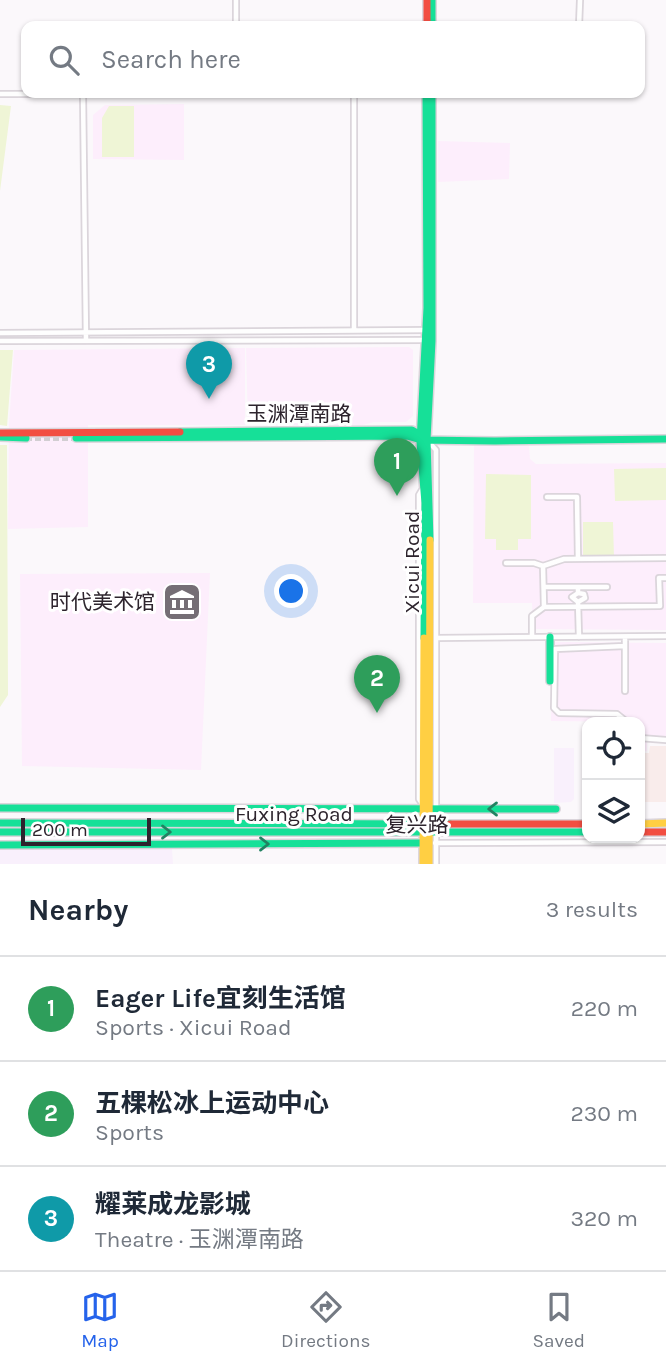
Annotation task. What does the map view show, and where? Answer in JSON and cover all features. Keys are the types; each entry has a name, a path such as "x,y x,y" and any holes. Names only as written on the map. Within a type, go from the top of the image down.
{"main road":[{"path":"426,0 427,21"},
{"path":"432,0 432,21"},
{"name":"Xicui Road","path":"429,98 429,341 419,474 425,503 430,638"},
{"name":"玉渊潭南路","path":"0,435 400,430 423,438"},
{"name":"玉渊潭南路","path":"0,435 26,438"},
{"name":"玉渊潭南路","path":"76,438 423,438"},
{"path":"423,438 666,439"},
{"name":"Xicui Road","path":"423,438 430,638 429,864"},
{"path":"550,637 550,681"},
{"name":"复兴路","path":"0,808 556,808"},
{"name":"Fuxing Road","path":"0,823 430,827 582,832"},
{"name":"Fuxing Road","path":"0,832 582,824"},
{"path":"645,824 666,824"},
{"path":"645,832 666,832"},
{"name":"Xicui Road","path":"423,864 430,843"},
{"name":"复兴路","path":"0,845 430,843"}],"street":[{"path":"236,0 236,21"},
{"path":"579,21 580,0"},
{"path":"0,94 21,94"},
{"path":"83,98 86,340"},
{"path":"354,98 354,330"},
{"path":"0,333 429,330"},
{"path":"0,341 429,341"},
{"path":"422,489 419,495 419,799 428,808"},
{"path":"547,497 577,497 578,559"},
{"path":"506,563 534,562 543,566 564,559 666,558"},
{"path":"543,566 544,607"},
{"path":"532,638 532,616 544,607 578,604 660,606 659,578 666,578"},
{"path":"544,587 579,590 607,587"},
{"path":"579,590 572,597 578,604 579,637"},
{"path":"428,808 430,638 666,636"},
{"path":"625,637 625,691"},
{"path":"621,717 617,713 559,713 554,708 555,649 625,646"},
{"path":"645,738 666,740"},
{"path":"430,827 430,843 436,864"},
{"name":"复兴路","path":"430,843 666,842"}],"shaded area":[{"path":"184,104 184,160 93,159 93,115 105,105"},
{"path":"438,141 510,143 509,179 438,182"},
{"path":"409,347 413,350 413,416 406,422 374,422 363,425 248,425 246,348"},
{"path":"245,348 245,425 88,425 88,527 8,529 9,425 14,350"},
{"path":"474,445 529,446 530,459 536,464 666,463 666,630 533,629 532,603 473,603"},
{"path":"210,573 201,770 22,766 20,574"},
{"path":"552,642 666,643 666,743 647,742 645,751 645,717 582,717 582,721 551,721"},
{"path":"650,746 666,746 666,802 645,802 645,753 649,753"},
{"path":"554,748 574,748 574,799 571,802 554,803"},
{"path":"0,849 172,849 173,864 0,864"}],"green space":[{"path":"0,105 11,106 0,191"},
{"path":"109,106 134,106 134,157 102,157 102,118"},
{"path":"0,350 13,350 7,426 0,425"},
{"path":"0,445 7,445 8,695 0,707"},
{"path":"666,468 666,500 615,501 614,469"},
{"path":"486,474 531,475 531,539 518,539 518,550 496,550 496,539 485,539"},
{"path":"583,522 613,522 614,558 583,558"}],"tunnel":[{"path":"26,438 76,438"}],"traffic: fast":[{"path":"432,0 432,21"},
{"path":"424,638 425,503 420,442 427,308 426,98"},
{"path":"430,540 427,440 432,341 432,98"},
{"path":"180,432 412,430 423,436"},
{"path":"76,438 407,436 421,440 495,441 666,439"},
{"path":"0,437 26,438"},
{"path":"550,637 550,681"},
{"path":"0,808 556,809"},
{"path":"0,823 450,824"},
{"path":"0,832 582,832"},
{"path":"0,845 423,843"}],"traffic: slow":[{"path":"429,864 430,540"},
{"path":"423,864 424,638"},
{"path":"645,824 666,823"}],"traffic: jam":[{"path":"427,0 427,21"},
{"path":"0,433 180,432"},
{"path":"450,824 582,824"},
{"path":"645,832 666,832"}],"place":[{"name":"耀莱成龙影城","path":"209,399"},
{"name":"Eager Life宜刻生活馆","path":"397,496"},
{"name":"时代美术馆","path":"182,602"},
{"name":"五棵松冰上运动中心","path":"377,713"}]}
